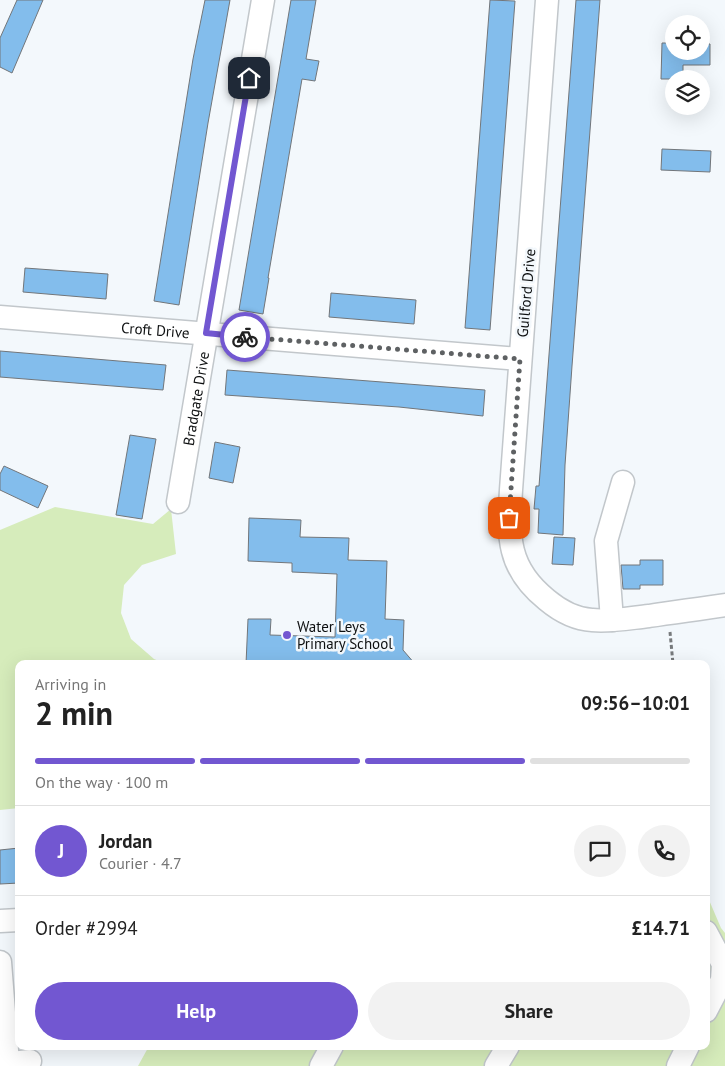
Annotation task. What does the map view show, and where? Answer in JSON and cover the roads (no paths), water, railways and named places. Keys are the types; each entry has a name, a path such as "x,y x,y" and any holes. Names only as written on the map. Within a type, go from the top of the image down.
{"street":[{"name":"Bradgate Drive","path":"178,502 263,0"},
{"name":"Guilford Drive","path":"547,0 509,518 510,540 515,561 524,579 556,608 590,620 612,620 725,605"},
{"name":"Croft Drive","path":"0,317 520,359"},
{"path":"612,620 606,541 623,482"},
{"path":"0,922 15,920"},
{"path":"710,940 723,964 722,980 710,1003"},
{"path":"0,962 13,1062"},
{"path":"321,1066 330,1050"},
{"path":"496,1066 506,1050"},
{"path":"678,1066 686,1050"}],"place":[{"name":"Water Leys Primary School","path":"287,635"}]}
